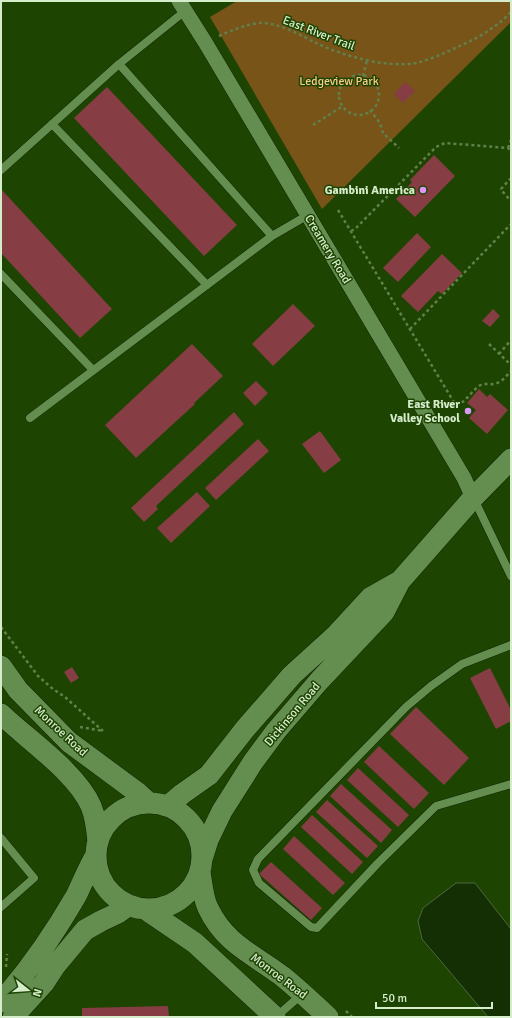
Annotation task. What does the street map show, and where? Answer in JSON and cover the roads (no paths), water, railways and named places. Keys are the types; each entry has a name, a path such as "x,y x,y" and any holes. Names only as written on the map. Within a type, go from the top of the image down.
{"street":[{"name":"Creamery Road","path":"182,6 205,42 464,478 473,498"},
{"name":"Dickinson Road","path":"201,866 208,840 222,811 253,762 276,731 315,686 384,612 400,581 473,498 511,459"},
{"name":"Dickinson Road","path":"158,804 182,794 209,775 245,729 292,675 335,636 370,598 400,581"},
{"name":"Monroe Road","path":"1,666 18,690 69,742 138,793 158,804"},
{"path":"4,722 70,776 82,790 91,805 96,820 98,871 105,885 116,897 137,907 196,943 276,1017"},
{"path":"1,1002 37,958 58,927 85,879 105,826 117,814 132,806 158,804 182,814 194,827 201,842 201,866 194,885 184,896 172,904 159,908 137,907 118,913 85,930 55,966 44,983 13,1017"},
{"name":"Monroe Road","path":"201,866 208,908 217,924 239,947 281,976 328,1017"}],"lane":[{"path":"1,170 182,6"},
{"path":"119,64 272,236"},
{"path":"52,124 207,285"},
{"path":"30,418 272,236 308,215"},
{"path":"1,274 94,370"},
{"path":"473,498 511,576"},
{"path":"511,645 462,664 431,686 406,707 258,859 253,870 259,883 311,927 317,928 378,863 436,806 511,784"},
{"path":"1,838 34,878 1,907"},
{"path":"276,1017 302,993"}],"place":[{"name":"Gambini America","path":"423,190"},
{"name":"East River Valley School","path":"468,411"}],"park label":[{"name":"Ledgeview Park","path":"339,81"}]}
